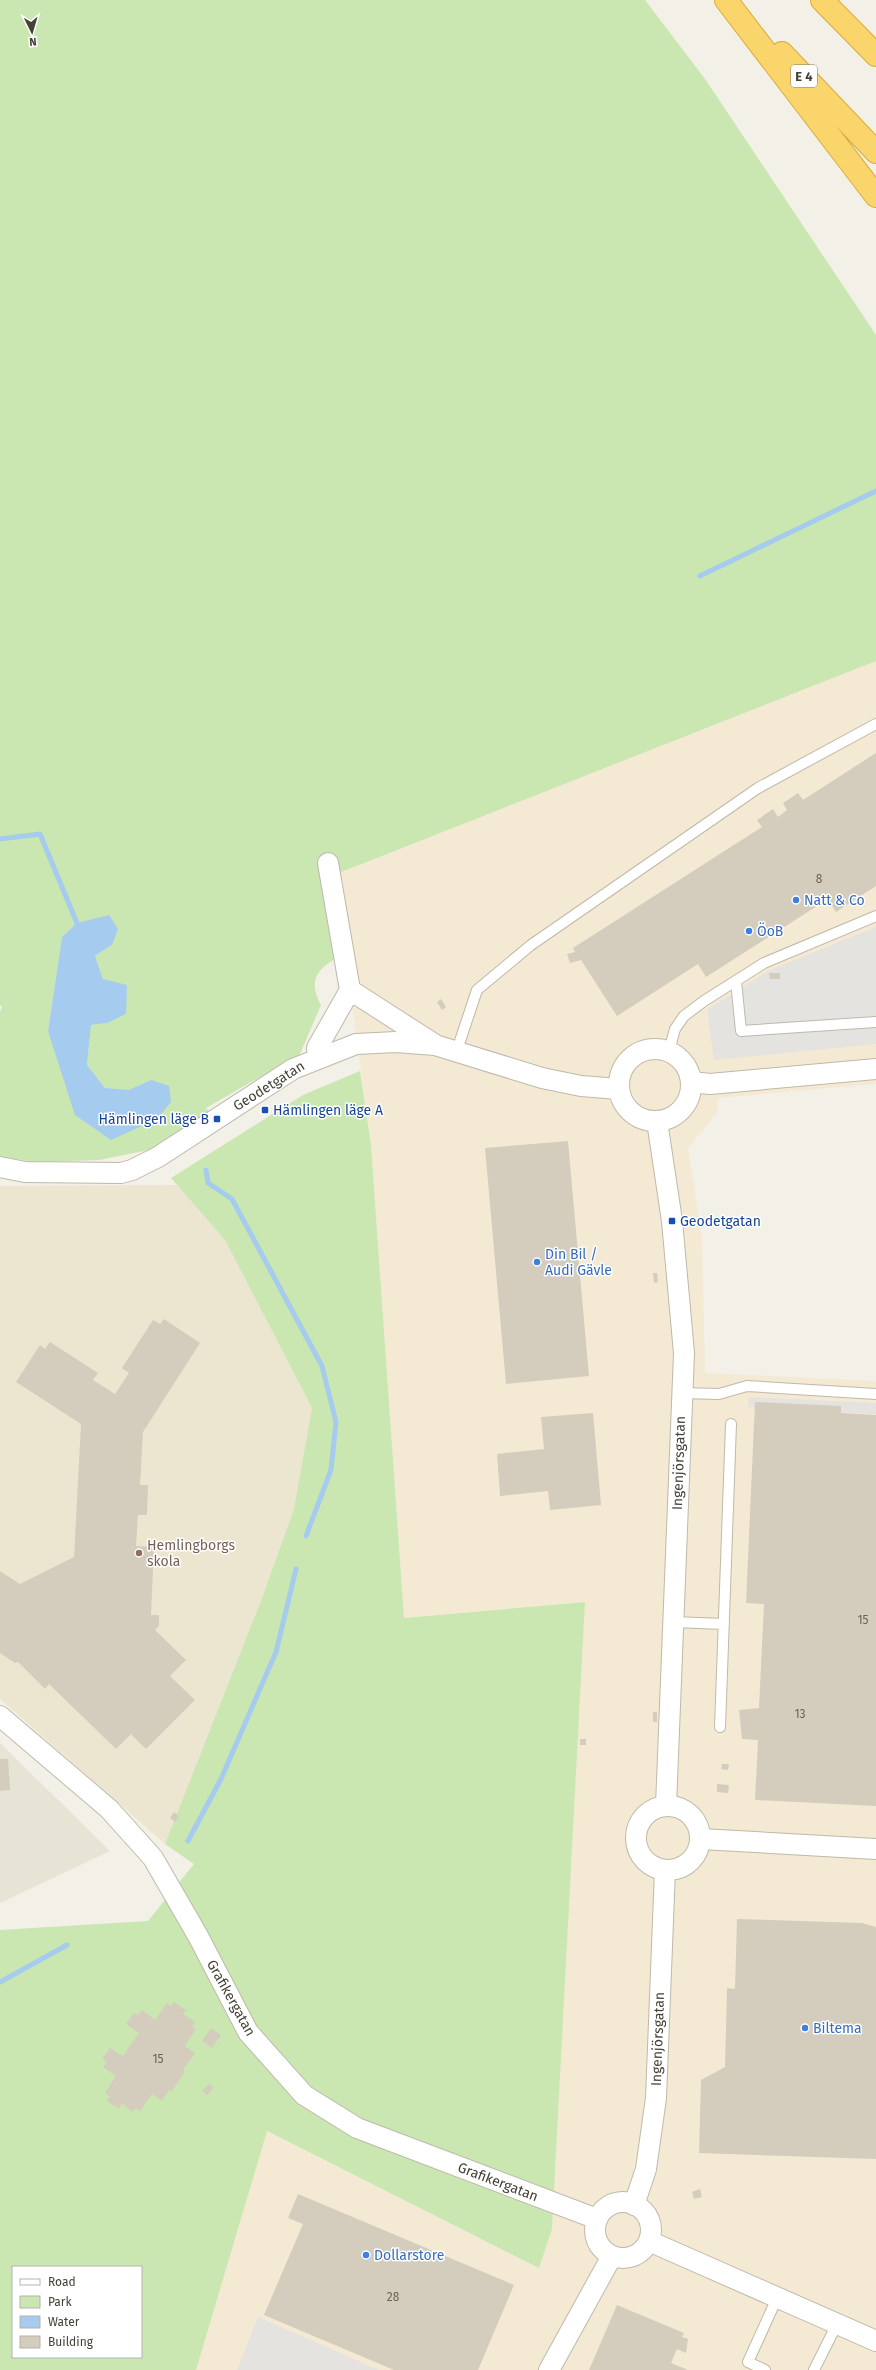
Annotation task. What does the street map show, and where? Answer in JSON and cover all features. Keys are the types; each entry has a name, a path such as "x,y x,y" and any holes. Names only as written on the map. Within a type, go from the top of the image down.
{"highway":[{"path":"726,0 876,196"},
{"name":"E 4","path":"732,0 876,152"},
{"path":"822,0 876,54"}],"street":[{"path":"318,1057 317,1048 350,990 328,863"},
{"path":"350,990 428,1039 435,1045"},
{"name":"Geodetgatan","path":"0,1167 25,1172 121,1173 132,1170 158,1157 293,1069 318,1057 356,1044 396,1042 435,1045 456,1053 542,1078 581,1086 619,1088"},
{"path":"648,1049 668,1051 685,1063 692,1082 691,1094 686,1104 678,1113 668,1119 657,1121 646,1120 628,1108 619,1088 623,1068 629,1059 648,1049"},
{"path":"692,1082 710,1084 876,1069"},
{"name":"Ingenjörsgatan","path":"657,1121 678,1275 684,1353 681,1393 666,1806"},
{"name":"Grafikergatan","path":"0,1716 109,1809 152,1858 198,1936 248,2032 304,2095 356,2128 596,2219"},
{"path":"666,1806 677,1807 694,1819 699,1828 701,1839 693,1859 675,1870 665,1870 654,1868 643,1857 636,1843 636,1832 640,1822 647,1814 656,1808 666,1806"},
{"path":"701,1839 876,1849"},
{"name":"Ingenjörsgatan","path":"634,2204 646,2169 656,2098 665,1870"},
{"path":"619,2202 634,2204 646,2213 650,2222 652,2232 649,2242 644,2250 636,2256 627,2259 612,2256 600,2248 596,2239 594,2229 596,2219 602,2211 610,2205 619,2202"},
{"path":"649,2242 876,2341"},
{"path":"549,2370 612,2256"}],"lane":[{"path":"456,1053 477,990 531,945 758,788 876,724"},
{"path":"668,1051 675,1029 684,1016 736,981 764,963 876,916"},
{"path":"736,981 741,1031 876,1022"},
{"path":"681,1393 719,1394 747,1386 876,1394"},
{"path":"720,1727 731,1424"},
{"path":"673,1622 724,1624"},
{"path":"765,2370 748,2362 777,2298"},
{"path":"814,2370 837,2324"}],"shaded area":[{"path":"876,661 876,1084 718,1098 717,1113 688,1148 702,1240 705,1373 876,1381 876,2370 196,2370 266,2131 539,2268 552,2229 585,1602 404,1618 371,1145 350,990 331,876"},
{"path":"876,927 876,1044 714,1060 707,1010 768,971"},
{"name":"Hemlingborgs skola","path":"177,1185 225,1240 312,1408 295,1506 262,1598 165,1844 0,1699 0,1186"},
{"path":"749,1397 876,1403 876,1414 748,1407"},
{"path":"0,1743 110,1851 0,1903"},
{"path":"258,2317 379,2370 237,2370"}],"green space":[{"path":"0,0 645,0 705,79 876,335 876,661 331,876 344,954 322,968 315,980 315,987 321,1005 300,1054 206,1108 213,1115 154,1149 99,1160 33,1162 0,1156 0,1012 2,1006 0,1006","holes":["77,923 112,945 95,956 103,979 107,1023 91,1025 87,1065 105,1088 129,1091 151,1080 111,1140 48,1031 62,937"]},
{"path":"360,1071 371,1145 404,1618 585,1602 552,2229 539,2268 267,2131 196,2370 0,2370 0,1930 148,1921 194,1864 165,1844 262,1598 294,1509 312,1408 225,1240 171,1178 303,1095"}],"water":[{"path":"109,915 118,929 112,945 95,956 103,979 127,985 126,1014 107,1023 91,1025 87,1065 105,1088 129,1090 151,1080 169,1086 171,1102 157,1119 111,1140 75,1115 48,1031 62,937 77,923"}],"building":[{"path":"876,753 876,886 836,912 828,899 706,977 698,964 617,1016 581,960 570,963 567,954 575,952 573,948 762,827 757,820 773,809 778,817 787,810 783,803 798,793 803,800"},
{"path":"769,973 780,973 780,979 770,979"},
{"path":"441,999 446,1007 442,1010 437,1002"},
{"name":"Din Bil / Audi Gävle","path":"568,1141 589,1376 506,1384 485,1148"},
{"path":"653,1273 657,1273 658,1282 654,1283"},
{"path":"164,1319 200,1343 143,1432 140,1485 148,1485 147,1515 138,1515 136,1546 154,1547 151,1615 159,1615 159,1626 155,1630 186,1660 170,1676 195,1700 146,1749 131,1734 116,1749 49,1684 45,1689 18,1662 15,1663 0,1653 0,1571 20,1584 74,1557 81,1424 16,1382 40,1345 45,1349 50,1342 98,1373 93,1380 115,1394 129,1373 122,1368 153,1320 160,1324"},
{"path":"755,1402 841,1406 841,1413 876,1415 876,1806 755,1800 758,1740 742,1739 739,1710 759,1708 764,1604 746,1603"},
{"path":"593,1413 601,1505 550,1510 548,1491 500,1496 497,1454 544,1449 541,1417"},
{"path":"653,1712 657,1712 657,1722 653,1722"},
{"path":"580,1739 586,1739 586,1745 580,1745"},
{"path":"0,1759 8,1759 10,1790 0,1791"},
{"path":"722,1764 729,1764 728,1770 721,1769"},
{"path":"717,1784 729,1785 728,1793 717,1792"},
{"path":"174,1812 179,1816 175,1822 170,1818"},
{"name":"Biltema","path":"737,1919 862,1923 876,1927 876,2159 699,2153 701,2080 725,2067 727,1988 735,1989"},
{"path":"174,2002 186,2010 183,2014 195,2022 192,2026 196,2029 185,2046 195,2053 183,2070 185,2072 172,2091 170,2089 162,2101 152,2094 140,2111 136,2108 133,2112 122,2104 119,2109 107,2101 110,2096 105,2093 116,2076 103,2067 107,2062 102,2059 110,2048 123,2056 139,2033 126,2024 134,2013 138,2015 142,2010 155,2020 167,2003 171,2006"},
{"path":"211,2028 221,2035 212,2048 202,2041"},
{"path":"209,2084 214,2088 207,2095 202,2091"},
{"path":"700,2189 702,2197 694,2199 692,2192"},
{"name":"Dollarstore","path":"298,2194 514,2285 478,2370 394,2370 264,2315 303,2224 288,2218"},
{"path":"617,2305 684,2333 682,2337 688,2339 686,2353 677,2349 671,2363 688,2370 589,2370"}],"waterway":[{"path":"700,576 876,491"},
{"path":"0,839 40,834 77,923 76,929"},
{"path":"206,1170 208,1183 232,1199 322,1366 336,1422 331,1470 306,1536"},
{"path":"188,1841 221,1779 276,1652 296,1569"},
{"path":"0,1982 67,1945"}],"place":[{"name":"Natt & Co","path":"796,900"},
{"name":"ÖoB","path":"749,931"},
{"name":"Hämlingen läge A","path":"265,1110"},
{"name":"Hämlingen läge B","path":"217,1119"},
{"name":"Geodetgatan","path":"672,1221"},
{"name":"Din Bil / Audi Gävle","path":"537,1262"},
{"name":"Hemlingborgs skola","path":"139,1553"},
{"name":"Biltema","path":"805,2028"},
{"name":"Dollarstore","path":"366,2255"}]}
